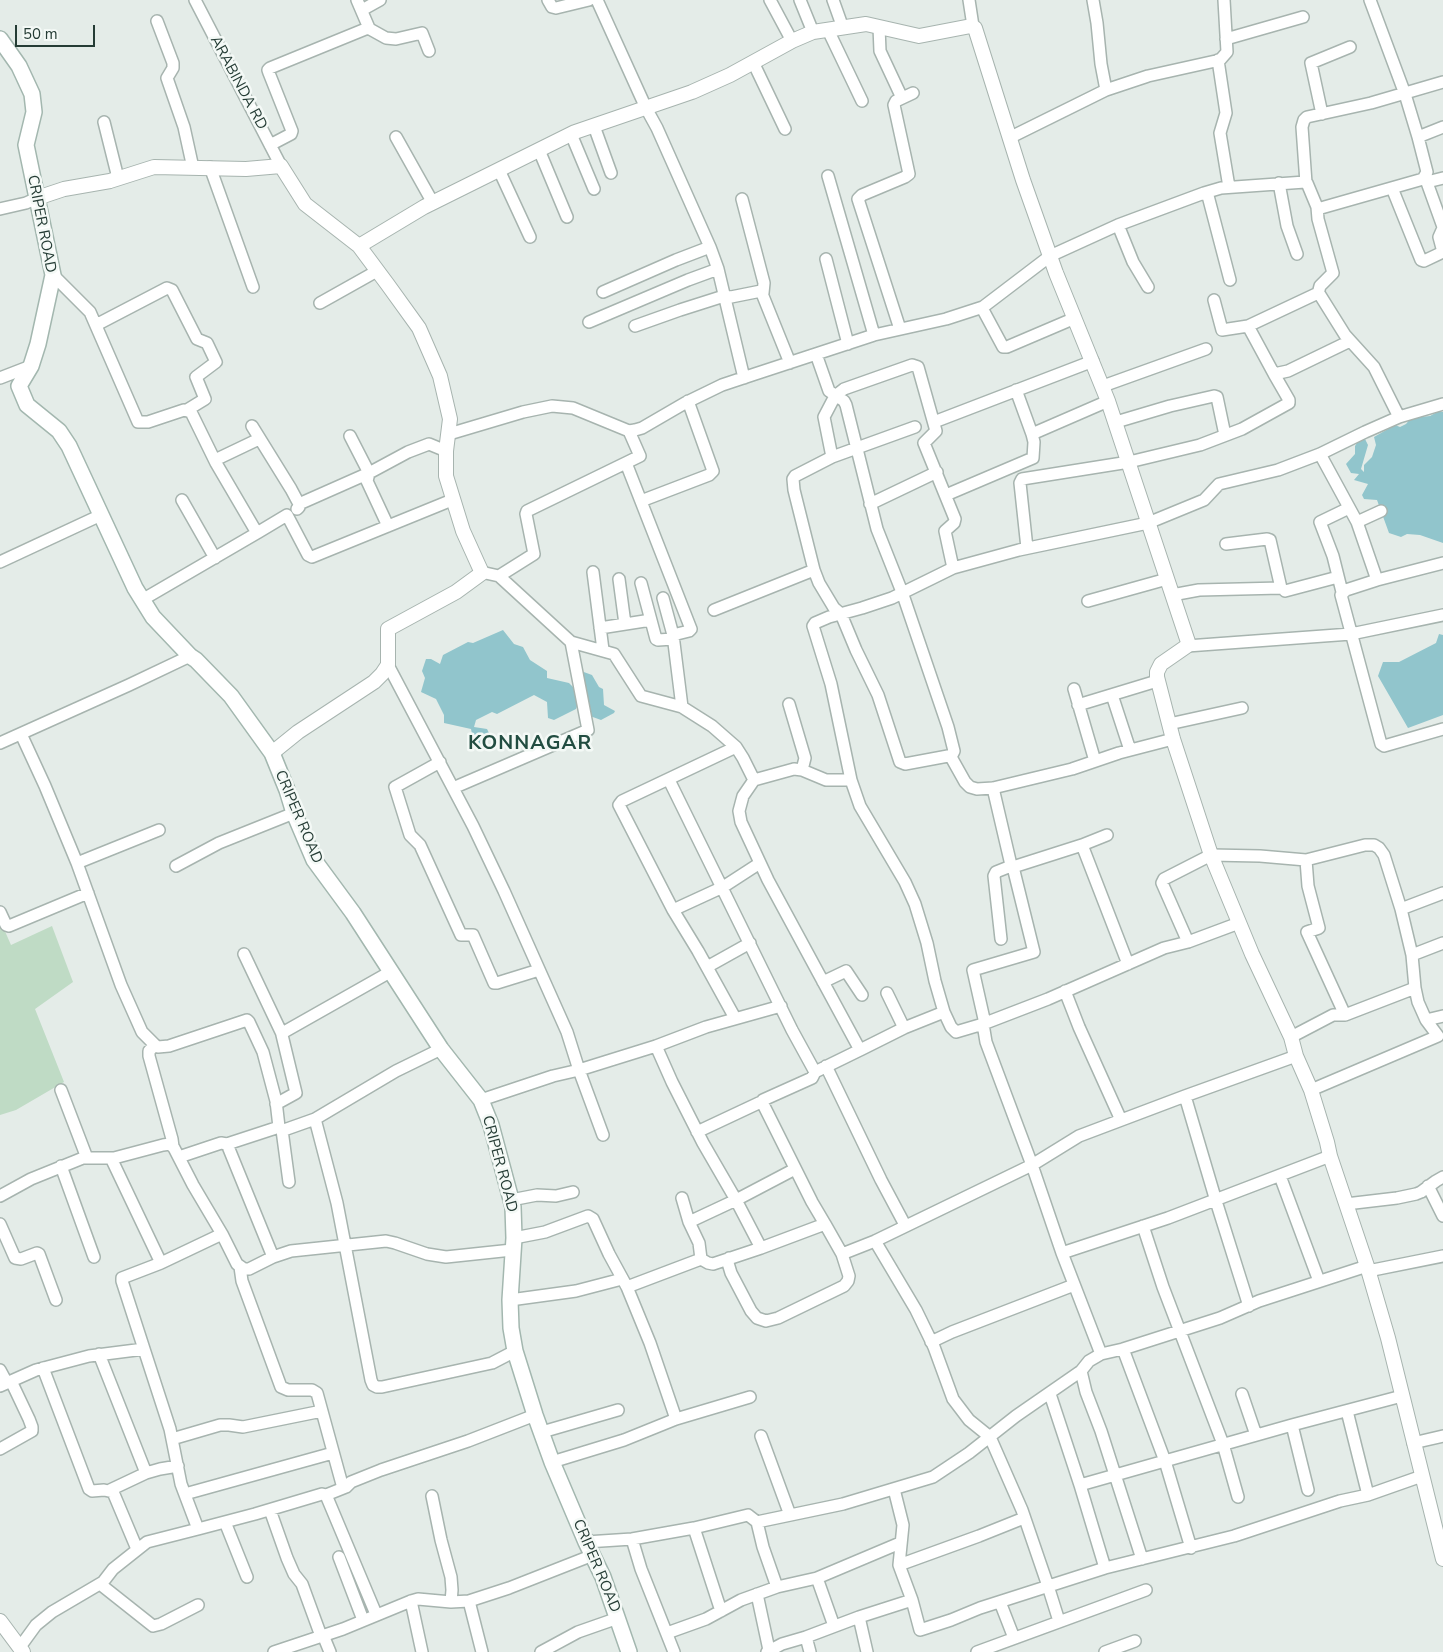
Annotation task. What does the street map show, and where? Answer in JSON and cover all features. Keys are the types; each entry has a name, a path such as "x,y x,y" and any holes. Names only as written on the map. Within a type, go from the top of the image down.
{"main road":[{"name":"CRIPER ROAD","path":"0,39 20,66 32,94 34,112 26,145 53,275 38,344 31,366 19,386 26,403 59,431 69,446 142,600 153,617 232,696 272,754 314,860 352,912 441,1049 481,1100 491,1125 513,1207 510,1300 511,1328 516,1351 535,1415 552,1462 603,1577 629,1652"}],"street":[{"name":"ARABINDA RD","path":"195,0 281,166"},
{"path":"380,0 360,5 369,28 386,38 396,40 422,33 429,51"},
{"path":"548,0 556,8 588,0"},
{"path":"597,0 710,247 718,269 744,378"},
{"path":"770,0 792,41"},
{"path":"800,0 813,32"},
{"path":"833,0 843,28"},
{"path":"969,0 973,26 1009,138 1056,273 1116,422 1188,642 1187,646"},
{"path":"1093,0 1100,64 1106,90"},
{"path":"1009,138 1106,90 1148,76 1224,57 1227,52 1224,0"},
{"path":"1370,0 1405,94 1418,137 1427,172 1426,180 1443,227 1439,236 1443,252 1422,260 1392,188"},
{"path":"1226,39 1303,17"},
{"path":"157,21 173,63 167,78 184,127 193,168"},
{"path":"358,246 433,202 571,134 692,92 813,32 866,24 919,36 973,26"},
{"path":"879,27 880,51 902,98"},
{"path":"270,145 291,134 292,131 269,73 269,68 369,28"},
{"path":"828,30 862,102"},
{"path":"1322,114 1310,63 1350,47"},
{"path":"1218,60 1226,113 1220,133 1229,187"},
{"path":"753,62 785,129"},
{"path":"1214,300 1222,330 1248,326 1318,294 1321,284 1333,273 1318,219 1317,207 1306,182 1302,123 1307,117 1405,94 1443,82"},
{"path":"900,328 858,200 862,195 909,174 894,103 913,93"},
{"path":"104,122 118,178"},
{"path":"594,126 611,173"},
{"path":"1418,137 1443,127"},
{"path":"571,134 594,189"},
{"path":"396,138 433,202"},
{"path":"539,150 568,217"},
{"path":"0,209 26,203 64,189 118,178 154,167 246,169 281,166 305,204 358,246 419,328 440,376 450,420 446,451 446,476 452,500 481,572"},
{"path":"210,167 252,287"},
{"path":"499,170 530,237"},
{"path":"828,176 874,335"},
{"path":"1317,207 1320,208 1423,179 1443,178"},
{"path":"449,434 523,412 552,406 573,408 629,431 642,428 688,401 744,378 874,335 946,319 982,308 1050,256 1118,225 1207,192 1229,187 1306,182"},
{"path":"1279,183 1287,226 1297,254"},
{"path":"1207,192 1230,280"},
{"path":"742,199 764,283 763,292 790,363"},
{"path":"1118,225 1133,262 1148,287"},
{"path":"603,292 710,247"},
{"path":"826,259 848,344"},
{"path":"589,322 718,269"},
{"path":"320,303 377,271"},
{"path":"53,275 88,310 138,422 148,422 187,410 205,399 196,378 216,362 207,344 197,339 171,289 167,288 96,326"},
{"path":"634,326 724,296 729,297 763,292"},
{"path":"1318,294 1350,341 1374,366 1399,418"},
{"path":"982,308 1003,347 1007,347 1074,318"},
{"path":"1027,548 1021,480 1129,462 1187,449 1242,429 1289,403 1248,326"},
{"path":"1274,374 1288,371 1350,341"},
{"path":"1102,386 1206,349"},
{"path":"816,354 828,390 845,403 876,529 902,592 948,727 954,751 951,757"},
{"path":"934,422 1093,362"},
{"path":"832,457 824,418 835,396 850,386 912,365 920,369 936,432 924,442 955,520 954,524 944,531 952,568"},
{"path":"0,378 31,366"},
{"path":"946,495 1032,460 1034,457 1032,434 1016,390"},
{"path":"1116,422 1170,406 1214,396 1217,397 1225,436"},
{"path":"641,501 709,475 713,471 688,401"},
{"path":"1032,434 1108,401"},
{"path":"1239,923 1188,942 1164,948 1065,991 983,1024 956,1032 952,1029 944,1012 927,943 905,882 860,806 851,780 833,693 814,626 817,622 892,598 952,568 1027,548 1148,523 1204,500 1219,484 1263,475 1320,454 1399,418 1443,404"},
{"path":"187,410 191,412 215,460 257,533"},
{"path":"252,426 299,504"},
{"path":"915,427 832,457 794,476 793,479 809,556 814,570 819,583 834,608 841,614 881,702 900,762 905,764 951,757"},
{"path":"499,576 534,554 527,511 641,455 629,431"},
{"path":"350,436 369,473 367,481 388,526"},
{"path":"215,460 259,438"},
{"path":"142,600 287,515 299,507 299,504 369,473 408,452 429,444 446,451"},
{"path":"1320,454 1357,522 1377,580"},
{"path":"626,463 691,629 690,631 657,640 641,584"},
{"path":"870,504 937,472"},
{"path":"182,500 215,558"},
{"path":"287,515 308,555 311,557 452,500"},
{"path":"1349,508 1320,522 1333,556 1351,634 1381,744 1384,746 1443,729"},
{"path":"1357,522 1381,511"},
{"path":"0,562 101,515"},
{"path":"1172,595 1199,590 1281,588 1270,540 1226,544"},
{"path":"1342,592 1377,580 1443,564"},
{"path":"714,610 814,570"},
{"path":"481,572 499,576 570,642 611,652 616,656 641,696 682,707 712,726 736,747 754,780"},
{"path":"481,572 480,575 456,592 388,629 388,665 440,762 504,891 567,1032 603,1135"},
{"path":"593,572 603,650"},
{"path":"1285,591 1338,577"},
{"path":"619,579 625,624"},
{"path":"1088,601 1167,579"},
{"path":"663,598 673,637 682,707"},
{"path":"1443,615 1351,634 1187,646 1161,664 1157,672 1157,681 1173,739 1211,855 1239,923 1291,1037 1296,1056 1311,1090 1328,1142 1330,1156 1368,1269 1388,1338 1443,1559"},
{"path":"600,628 651,620"},
{"path":"453,788 588,730 570,642"},
{"path":"0,743 190,656"},
{"path":"272,754 298,732 374,682 388,665"},
{"path":"1078,705 1157,681"},
{"path":"1074,689 1095,761"},
{"path":"1112,695 1130,750"},
{"path":"789,704 804,754 805,761 802,770"},
{"path":"1169,724 1242,708"},
{"path":"20,734 45,786 77,863 121,985 142,1032 158,1047 169,1046 247,1020 249,1022 263,1052 276,1104 289,1182"},
{"path":"951,757 965,782 970,787 977,789 993,788 1055,774 1130,750 1173,739"},
{"path":"735,1018 673,910 619,805 736,747"},
{"path":"440,762 395,787 410,835 420,845 462,935 473,936 494,983 539,970"},
{"path":"851,780 826,780 802,770 794,769 754,780 742,796 739,811 741,822 760,863 860,1050"},
{"path":"669,780 815,1072"},
{"path":"993,788 1035,951 973,970 984,1019 986,1042 1032,1165 1062,1253 1101,1354"},
{"path":"176,866 219,843 294,813"},
{"path":"77,863 159,830"},
{"path":"1001,939 994,876 996,872 1082,845 1107,835"},
{"path":"1082,845 1128,964"},
{"path":"1188,942 1162,882 1164,879 1211,855 1260,856 1306,860 1365,845 1374,845 1384,854 1401,909 1412,955 1418,1002 1426,1020 1440,1039 1311,1090"},
{"path":"1306,860 1308,886 1319,928 1307,932 1345,1015"},
{"path":"673,910 723,887 760,863"},
{"path":"0,912 8,926 88,893"},
{"path":"1401,909 1443,893"},
{"path":"706,967 750,943"},
{"path":"1412,955 1443,943"},
{"path":"244,954 282,1034 296,1093 276,1104"},
{"path":"823,982 846,970 862,996"},
{"path":"282,1034 390,972"},
{"path":"1291,1037 1333,1014 1345,1015 1415,988"},
{"path":"1065,991 1121,1120"},
{"path":"887,993 904,1028"},
{"path":"481,1100 656,1046 673,1038 735,1018 781,1006"},
{"path":"697,1132 812,1078 815,1072 826,1066 904,1028 944,1012"},
{"path":"1426,1020 1443,1016"},
{"path":"155,1045 149,1051 149,1056 176,1152"},
{"path":"656,1046 697,1132 761,1248"},
{"path":"176,1152 222,1143 226,1144 315,1119 396,1071 441,1049"},
{"path":"842,1254 875,1241 1032,1165 1079,1136 1296,1056"},
{"path":"826,1066 905,1225"},
{"path":"61,1090 87,1158"},
{"path":"1185,1096 1248,1306"},
{"path":"729,1258 728,1263 731,1273 751,1311 757,1318 766,1321 778,1318 844,1286 848,1281 842,1254 795,1168 763,1101"},
{"path":"315,1119 330,1170 370,1380 377,1387 492,1363 516,1351"},
{"path":"0,1196 31,1179 61,1166 87,1158 111,1158 170,1144 240,1267 242,1281 281,1387 288,1390 314,1390 317,1393 343,1488"},
{"path":"226,1144 273,1257"},
{"path":"1062,1253 1216,1201 1330,1156"},
{"path":"111,1158 161,1263"},
{"path":"61,1166 94,1257"},
{"path":"689,1222 736,1200 795,1168"},
{"path":"1280,1176 1319,1281"},
{"path":"1346,1204 1411,1195 1421,1192 1443,1177"},
{"path":"1428,1186 1443,1216"},
{"path":"511,1200 537,1196 556,1196 573,1192"},
{"path":"682,1198 689,1222 699,1243 701,1259"},
{"path":"240,1267 249,1268 292,1251 386,1241 428,1254 446,1257 513,1244 588,1216 592,1219 624,1283 650,1343 676,1419"},
{"path":"0,1224 15,1258 21,1259 39,1254 56,1300"},
{"path":"510,1300 624,1283 701,1259 710,1264 761,1248 825,1224"},
{"path":"1143,1226 1163,1287 1223,1444 1238,1497"},
{"path":"198,1529 185,1494 172,1439 122,1280 124,1277 161,1263 222,1234"},
{"path":"875,1241 916,1310 931,1342 953,1399 969,1420 990,1437 1024,1518 1058,1621"},
{"path":"757,1522 843,1504 933,1477 969,1453 1016,1416 1050,1394 1081,1371 1089,1361 1101,1354 1123,1349 1220,1318 1319,1281 1368,1269 1443,1256"},
{"path":"931,1342 952,1332 1074,1285"},
{"path":"6,1383 43,1368 99,1354 144,1348"},
{"path":"1123,1349 1165,1461 1191,1548"},
{"path":"99,1354 146,1473"},
{"path":"43,1368 89,1489 92,1492 110,1490 146,1473 178,1466"},
{"path":"0,1370 32,1427 32,1431 0,1449"},
{"path":"1081,1371 1086,1392 1101,1431 1142,1560"},
{"path":"1050,1394 1105,1568"},
{"path":"1242,1394 1256,1435"},
{"path":"1080,1485 1402,1396"},
{"path":"552,1462 624,1440 676,1419 750,1397"},
{"path":"542,1432 618,1410"},
{"path":"1347,1410 1368,1494"},
{"path":"172,1439 220,1425 242,1428 322,1411"},
{"path":"0,1621 21,1650 36,1625 52,1612 100,1584 113,1569 148,1542 270,1510 322,1494 326,1495 381,1470 468,1441 535,1415"},
{"path":"1292,1425 1308,1490"},
{"path":"761,1436 790,1515"},
{"path":"1413,1443 1443,1436"},
{"path":"185,1494 333,1453"},
{"path":"894,1490 903,1525 899,1565 912,1600 920,1630 1105,1568 1234,1536 1422,1476"},
{"path":"110,1490 116,1498 137,1549"},
{"path":"326,1495 376,1614"},
{"path":"432,1496 451,1577 452,1590 450,1602"},
{"path":"270,1510 287,1558 294,1574 302,1584 330,1652"},
{"path":"274,1652 343,1629 410,1601 418,1599 469,1602 589,1548 694,1528 748,1515 757,1522 763,1547 777,1587"},
{"path":"899,1565 1024,1518"},
{"path":"225,1522 247,1577"},
{"path":"694,1528 721,1612"},
{"path":"632,1539 641,1570 674,1652"},
{"path":"667,1633 706,1619 741,1600 777,1587 817,1578 900,1543"},
{"path":"339,1556 363,1620"},
{"path":"817,1578 834,1626"},
{"path":"100,1584 153,1626 161,1624 198,1605"},
{"path":"977,1652 1146,1590"},
{"path":"757,1594 768,1651 782,1644 806,1637 859,1616 912,1600"},
{"path":"410,1601 422,1652"},
{"path":"469,1602 482,1652"},
{"path":"1000,1602 1014,1638"},
{"path":"859,1616 866,1652"},
{"path":"541,1652 578,1632 618,1618"},
{"path":"806,1637 810,1652"},
{"path":"1105,1652 1135,1641"}],"green space":[{"path":"0,920 11,945 52,926 73,982 35,1009 64,1082 16,1110 0,1115"}],"water":[{"path":"1439,411 1443,412 1443,543 1420,535 1407,534 1401,537 1389,533 1377,500 1364,499 1362,495 1368,484 1354,480 1359,474 1351,473 1346,464 1355,454 1355,446 1359,440 1365,439 1368,445 1361,469 1364,472 1364,465 1372,457 1376,445 1374,437 1395,425 1400,427 1406,424 1411,418 1430,416"},
{"path":"503,630 514,644 523,647 530,660 547,671 547,678 569,683 573,687 581,671 592,675 599,687 603,689 604,705 615,711 614,713 601,720 590,716 580,699 576,709 554,720 548,718 547,702 534,695 497,714 492,712 476,720 474,727 487,729 490,735 481,745 474,743 471,729 444,723 444,715 436,699 421,692 425,678 422,671 426,659 431,659 440,664 443,655 468,642 473,643"},
{"path":"1439,634 1443,635 1443,715 1408,728 1378,676 1383,662 1399,662 1436,643"}],"district":[{"name":"KONNAGAR","path":"530,744"}]}
